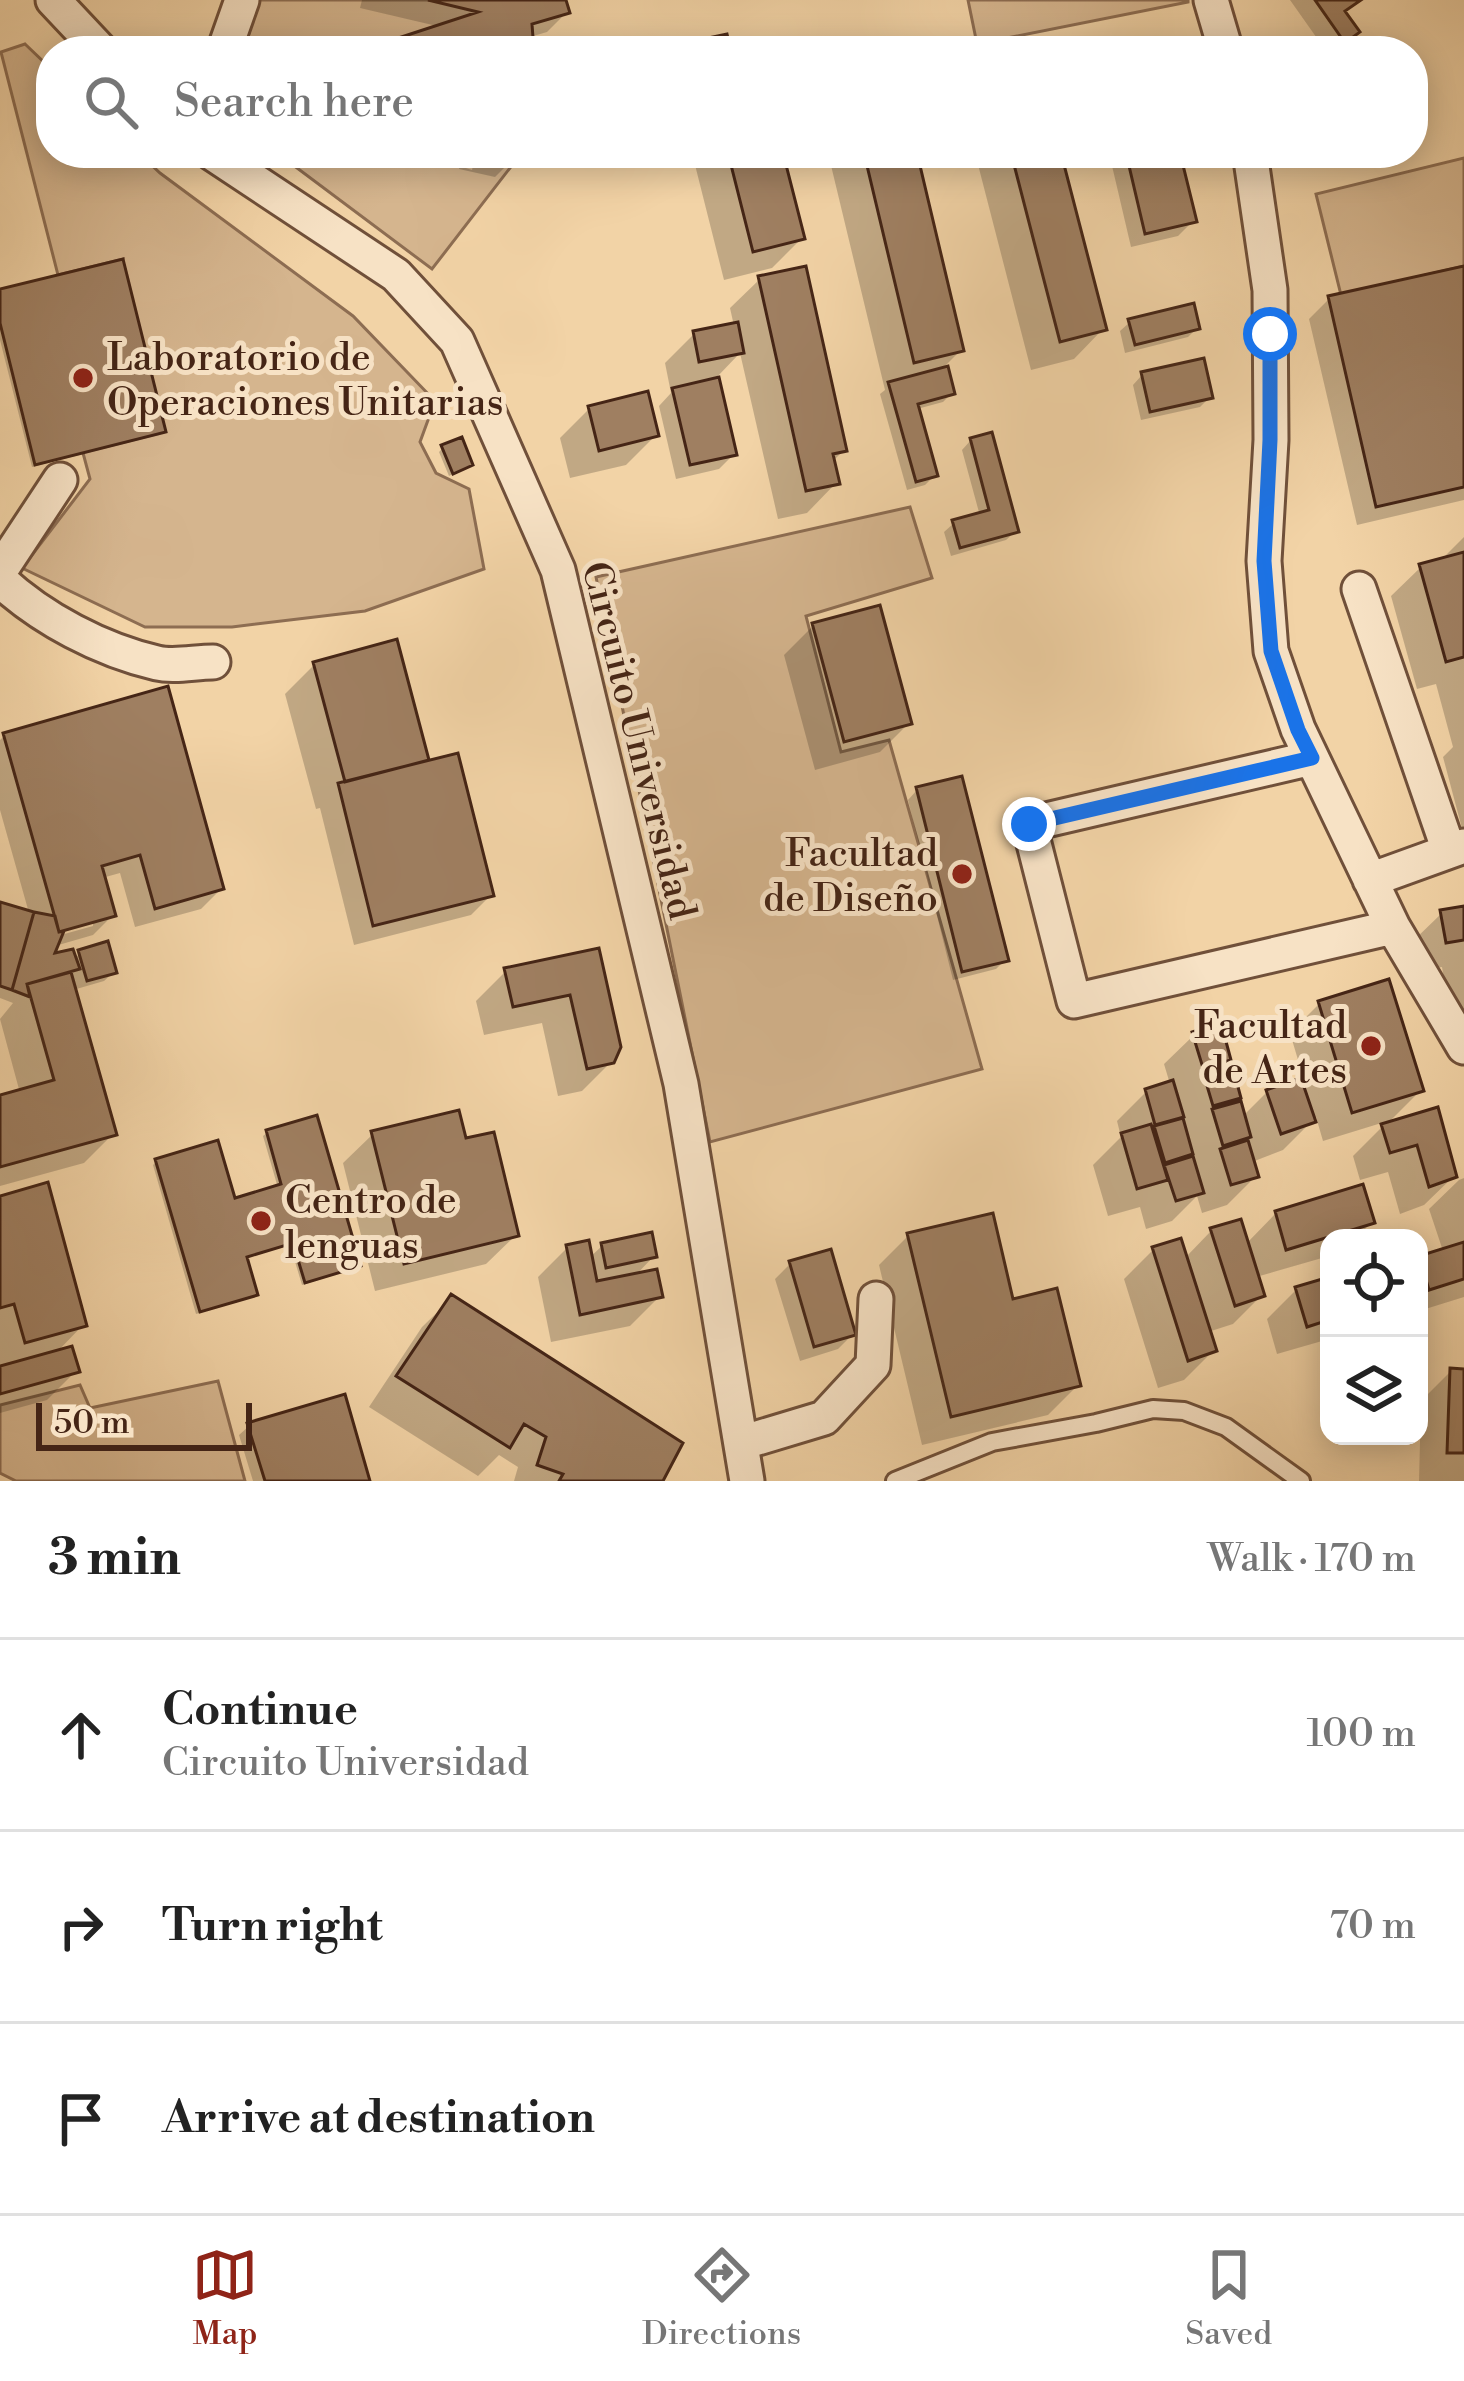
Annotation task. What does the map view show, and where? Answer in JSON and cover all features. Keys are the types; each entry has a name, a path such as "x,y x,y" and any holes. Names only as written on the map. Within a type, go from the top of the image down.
{"street":[{"path":"52,0 87,36"},
{"path":"229,36 242,0"},
{"path":"1211,0 1222,36"},
{"name":"Circuito Universidad","path":"235,168 396,275 457,341 558,570 682,1084 747,1481"},
{"path":"1252,168 1270,290 1264,561 1271,651 1298,730 1370,880 1464,1047"},
{"path":"0,571 60,480"},
{"path":"0,580 88,639 161,664 213,662"},
{"path":"1358,590 1456,849 1370,880"},
{"path":"1312,758 1029,824 1074,1001 1393,927"},
{"path":"741,1443 824,1418 873,1365 876,1299"}],"lane":[{"path":"896,1481 992,1442 1154,1409 1184,1411 1226,1427 1301,1481"}],"shaded area":[{"path":"254,0 473,0 486,36 248,36"},
{"path":"968,0 1188,0 1017,36 975,36"},
{"path":"25,44 36,55 36,168 155,168 353,316 435,401 420,442 436,473 469,489 484,569 365,611 232,627 145,627 22,568 90,479 83,453 123,259 58,275 1,52"},
{"path":"1464,158 1464,266 1341,295 1316,194"},
{"path":"297,168 510,168 432,269"},
{"path":"910,507 932,578 806,616 841,752 889,740 982,1069 710,1142 596,577"},
{"path":"218,1381 245,1481 16,1481 0,1473 0,1405 80,1385 90,1408"}],"building":[{"path":"428,0 566,0 570,13 532,24 533,36 404,36 478,12"},
{"path":"1315,0 1361,0 1345,11 1360,32 1340,36"},
{"path":"732,168 787,168 805,239 753,252"},
{"path":"868,168 921,168 964,351 914,363"},
{"path":"1015,168 1065,168 1107,330 1060,342"},
{"path":"1130,168 1184,168 1197,222 1145,234"},
{"name":"Laboratorio de Operaciones Unitarias","path":"123,259 166,432 35,465 0,323 0,289"},
{"path":"806,266 847,451 833,454 840,484 806,491 758,276"},
{"path":"1464,266 1464,487 1376,507 1328,296"},
{"path":"1194,303 1200,329 1135,345 1128,319"},
{"path":"738,322 744,353 699,362 693,331"},
{"path":"1204,358 1213,398 1150,412 1141,372"},
{"path":"948,366 955,394 918,404 938,476 916,482 888,382"},
{"path":"719,377 737,455 690,465 672,388"},
{"path":"648,391 659,436 599,451 588,406"},
{"path":"992,432 1019,532 960,548 952,520 989,510 970,438"},
{"path":"462,437 473,465 453,474 441,445"},
{"path":"1464,552 1464,657 1446,662 1419,564"},
{"path":"880,605 912,724 844,742 812,623"},
{"path":"397,639 429,760 345,782 313,662"},
{"path":"168,686 224,889 155,909 140,855 102,866 116,916 59,932 3,733"},
{"path":"458,753 494,896 373,926 338,783"},
{"name":"Facultad de Diseño","path":"962,776 1009,961 962,972 916,787"},
{"path":"0,902 34,912 12,990 0,986"},
{"path":"1464,906 1464,940 1446,943 1440,910"},
{"path":"34,912 55,916 59,932 64,931 55,953 73,949 80,969 27,984 30,997 12,990"},
{"path":"108,941 117,973 87,981 78,950"},
{"path":"599,948 621,1047 614,1063 587,1069 570,995 513,1007 504,968"},
{"path":"71,972 117,1135 0,1167 0,1095 54,1080 27,984"},
{"name":"Facultad de Artes","path":"1389,979 1424,1091 1352,1113 1318,1001"},
{"name":"Facultad de Artes","path":"1221,1023 1231,1060 1203,1068 1192,1032"},
{"name":"Facultad de Artes","path":"1221,1023 1231,1060 1203,1068 1192,1032"},
{"name":"Facultad de Artes","path":"1231,1061 1241,1098 1213,1106 1202,1069"},
{"name":"Facultad de Artes","path":"1231,1061 1241,1098 1213,1106 1202,1069"},
{"name":"Facultad de Artes","path":"1301,1078 1316,1122 1281,1134 1266,1090"},
{"name":"Facultad de Artes","path":"1173,1080 1184,1117 1155,1125 1145,1089"},
{"name":"Facultad de Artes","path":"1173,1080 1184,1117 1155,1125 1145,1089"},
{"name":"Facultad de Artes","path":"1241,1101 1251,1137 1223,1146 1212,1109"},
{"name":"Facultad de Artes","path":"1241,1101 1251,1137 1223,1146 1212,1109"},
{"name":"Facultad de Artes","path":"1438,1107 1457,1177 1429,1187 1417,1145 1390,1153 1381,1124"},
{"name":"Facultad de Artes","path":"1438,1107 1457,1177 1429,1187 1417,1145 1390,1153 1381,1124"},
{"path":"459,1110 466,1138 494,1132 519,1236 404,1264 371,1131"},
{"name":"Centro de lenguas","path":"317,1115 361,1266 305,1283 293,1243 247,1257 258,1295 200,1312 155,1159 218,1140 235,1198 281,1184 266,1130"},
{"name":"Facultad de Artes","path":"1183,1118 1193,1154 1165,1163 1154,1126"},
{"name":"Facultad de Artes","path":"1183,1118 1193,1154 1165,1163 1154,1126"},
{"name":"Facultad de Artes","path":"1151,1124 1168,1180 1137,1189 1121,1133"},
{"name":"Facultad de Artes","path":"1151,1124 1168,1180 1137,1189 1121,1133"},
{"name":"Facultad de Artes","path":"1248,1140 1259,1177 1231,1185 1220,1149"},
{"name":"Facultad de Artes","path":"1248,1140 1259,1177 1231,1185 1220,1149"},
{"name":"Facultad de Artes","path":"1193,1156 1204,1193 1176,1201 1164,1165"},
{"name":"Facultad de Artes","path":"1193,1156 1204,1193 1176,1201 1164,1165"},
{"path":"48,1182 87,1326 25,1343 14,1304 0,1308 0,1196"},
{"name":"Facultad de Artes","path":"1363,1184 1375,1223 1355,1229 1320,1229 1320,1240 1286,1250 1275,1211"},
{"name":"Facultad de Artes","path":"1363,1184 1375,1223 1355,1229 1320,1229 1320,1240 1286,1250 1275,1211"},
{"path":"993,1213 1013,1299 1057,1288 1081,1386 951,1417 907,1233"},
{"path":"1241,1219 1265,1296 1235,1306 1210,1228"},
{"path":"1241,1219 1265,1296 1235,1306 1210,1228"},
{"path":"652,1232 657,1257 606,1268 601,1243"},
{"path":"1181,1238 1217,1351 1188,1361 1152,1247"},
{"path":"1181,1238 1217,1351 1188,1361 1152,1247"},
{"path":"589,1240 597,1281 657,1269 663,1297 580,1315 566,1245"},
{"path":"1464,1242 1464,1279 1429,1290 1428,1253"},
{"path":"1464,1242 1464,1279 1429,1290 1428,1253"},
{"path":"831,1249 856,1335 814,1347 789,1261"},
{"path":"1320,1280 1320,1323 1307,1327 1295,1287"},
{"path":"1320,1280 1320,1323 1307,1327 1295,1287"},
{"path":"451,1294 683,1443 663,1481 559,1481 563,1474 537,1465 546,1437 524,1424 510,1448 396,1376"},
{"path":"72,1346 80,1372 0,1394 0,1366"},
{"path":"1450,1368 1464,1369 1464,1453 1447,1453"},
{"path":"345,1394 370,1481 265,1481 247,1423"}],"place":[{"name":"Laboratorio de Operaciones Unitarias","path":"83,378"},
{"name":"Facultad de Diseño","path":"962,874"},
{"name":"Facultad de Artes","path":"1371,1046"},
{"name":"Centro de lenguas","path":"261,1221"}],"route":[{"path":"1029,824 1312,758 1271,651 1264,561 1270,334"}]}
